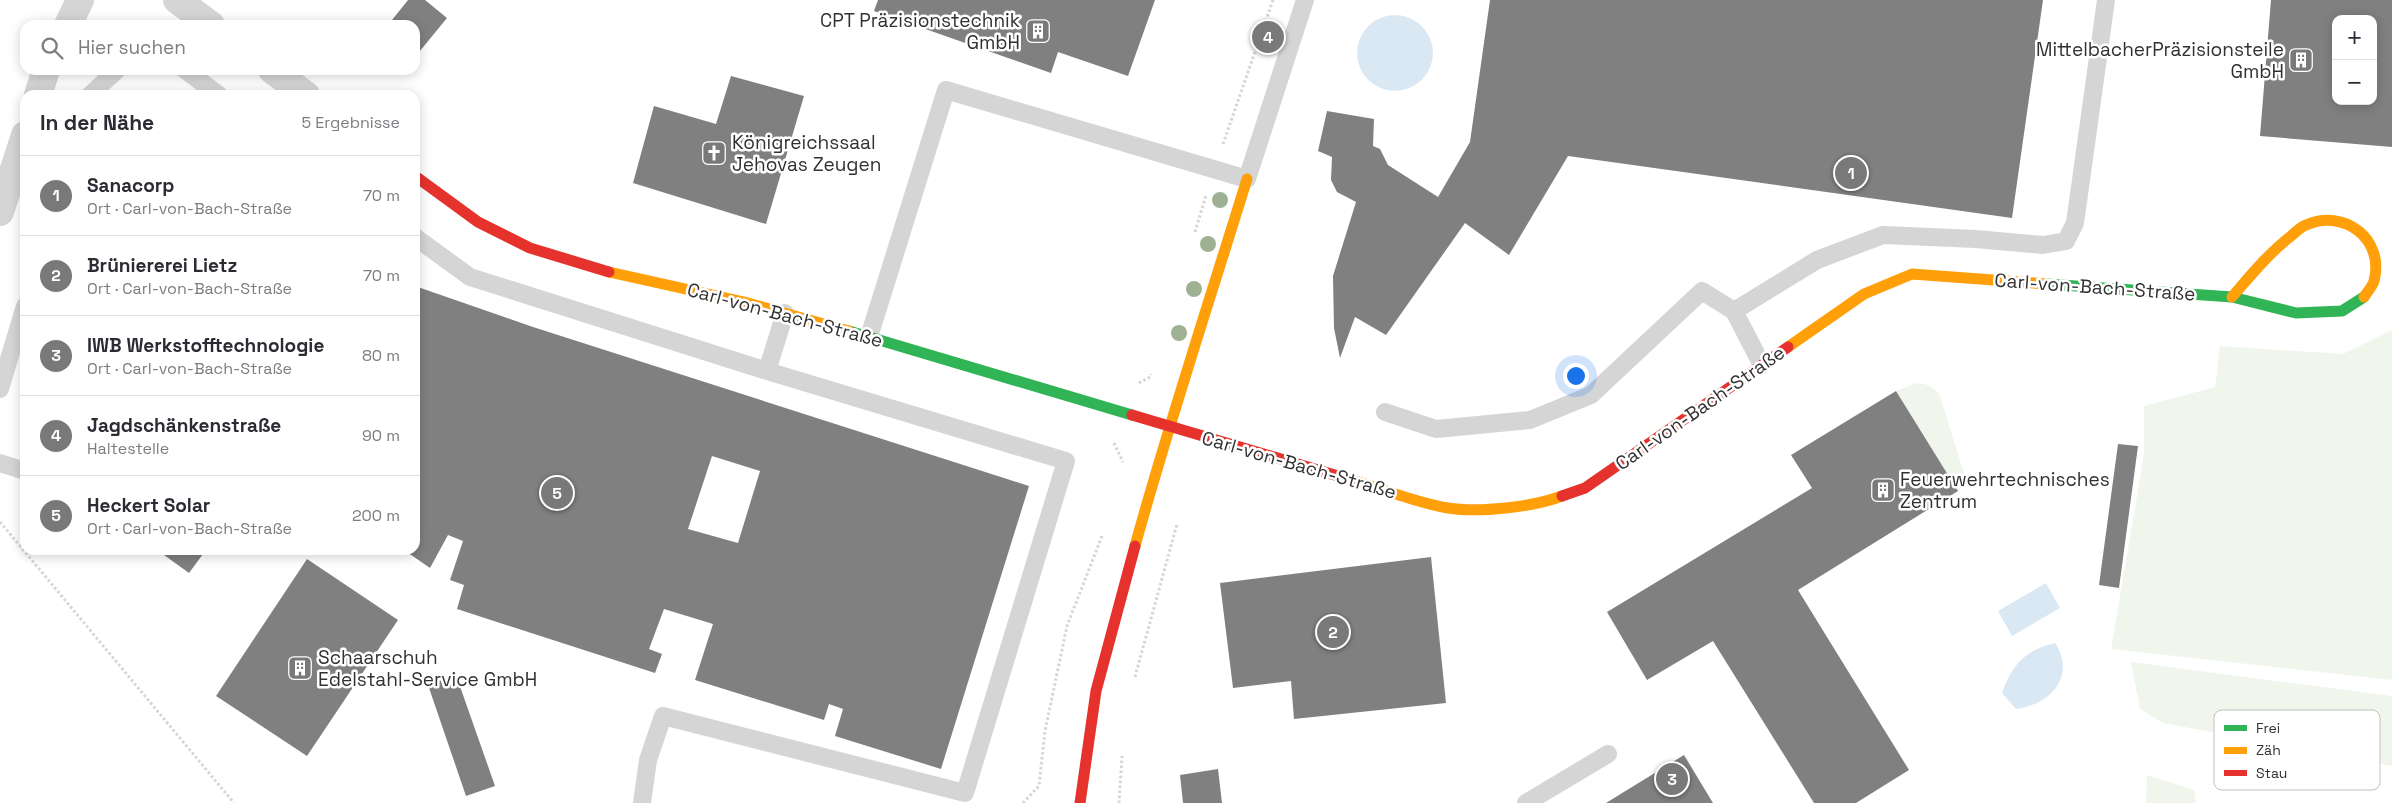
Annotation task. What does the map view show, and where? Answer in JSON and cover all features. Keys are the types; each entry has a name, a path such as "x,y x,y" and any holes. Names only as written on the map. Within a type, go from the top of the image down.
{"street":[{"path":"70,20 80,0"},
{"path":"177,0 204,20"},
{"path":"40,90 44,75"},
{"path":"279,75 299,90"},
{"path":"0,212 20,150"},
{"path":"1080,803 1096,691 1168,427 1183,388 1247,179"},
{"name":"Carl-von-Bach-Straße","path":"420,180 478,222 530,248 589,268 719,295 785,313 1449,508 1497,508 1544,503 1585,488 1864,294 1912,274 2232,297 2296,313 2342,311 2362,300 2374,281 2374,250 2364,233 2342,222 2324,220 2305,225 2267,254 2232,297"}],"lane":[{"path":"869,337 946,90 1247,179 1305,0"},
{"path":"1734,310 1817,260 1883,235 1976,239 2043,245 2066,241 2076,223 2106,0"},
{"path":"95,90 112,75"},
{"path":"192,75 212,90"},
{"path":"420,241 470,277 767,371 1066,461 965,793 663,716 648,760 642,803"},
{"path":"1385,412 1436,429 1530,420 1591,396 1702,291 1734,310 1762,365"},
{"path":"767,371 785,313"},
{"path":"0,389 20,323"},
{"path":"0,463 20,469"},
{"path":"1526,803 1608,754"}],"path":[{"path":"0,522 20,546"},
{"path":"27,555 234,803"}],"shaded area":[{"path":"1395,15 1410,18 1422,26 1430,38 1433,53 1430,68 1422,80 1410,88 1395,91 1380,88 1368,80 1360,68 1357,53 1360,38 1368,26 1380,18"},
{"path":"2392,330 2392,680 2111,649 2144,455 2144,406 2215,387 2220,346 2343,354"},
{"path":"1916,383 1930,386 1940,396 1967,483 1958,491 1896,391"},
{"path":"2046,583 2060,608 2012,636 1998,611"},
{"path":"2055,643 2061,655 2063,667 2056,687 2040,702 2016,709 2002,693 2010,674 2021,660 2035,650"},
{"path":"2131,662 2392,696 2392,766 2380,764 2380,710 2214,710 2214,733 2163,723 2140,709"},
{"path":"2147,775 2194,790 2196,803 2146,803"}],"building":[{"path":"408,0 425,0 447,18 420,51 420,20 392,20"},
{"name":"CPT Präzisionstechnik GmbH","path":"878,0 1155,0 1128,76 1058,52 1051,73 874,11"},
{"path":"1490,0 2043,0 2012,218 1568,156 1509,255 1465,223 1386,335 1355,317 1340,358 1334,328 1333,276 1356,202 1337,192 1331,180 1332,157 1318,151 1327,111 1374,119 1373,146 1380,149 1388,165 1438,197 1470,142"},
{"name":"MittelbacherPräzisionsteile GmbH","path":"2271,0 2392,0 2392,147 2260,136"},
{"name":"Königreichssaal Jehovas Zeugen","path":"731,76 804,96 766,224 633,183 654,106 716,124"},
{"path":"420,288 533,327 1029,486 941,769 835,736 843,709 829,704 824,720 695,680 713,624 664,609 649,649 662,654 655,673 457,609 464,585 450,580 463,541 448,535 430,568 411,555 420,555","holes":["712,456 760,471 738,543 688,529"]},
{"path":"1896,391 1958,491 1798,590 1909,770 1856,803 1814,803 1713,641 1647,680 1607,612 1812,488 1791,455"},
{"path":"2118,444 2138,446 2119,588 2099,585"},
{"path":"164,555 202,555 189,573"},
{"path":"1431,557 1446,703 1294,719 1291,681 1233,688 1220,583"},
{"name":"Schaarschuh Edelstahl-Service GmbH","path":"307,559 398,620 307,756 216,696"},
{"path":"456,675 495,786 466,796 428,685"},
{"path":"1684,755 1713,803 1606,803"},
{"path":"1218,769 1222,803 1183,803 1180,775"}],"traffic: fast":[{"path":"2047,284 2232,297 2296,313 2342,311 2364,297"},
{"path":"849,331 1132,415"}],"traffic: slow":[{"path":"1135,546 1175,408 1247,179"},
{"path":"2232,297 2267,257 2283,243 2306,225 2320,221 2334,221 2347,224 2367,240 2373,252 2376,266 2374,281 2364,297"},
{"path":"609,272 744,302 849,331"},
{"path":"1788,347 1864,294 1912,274 2047,284"},
{"path":"1355,481 1425,503 1461,509 1506,508 1562,496"}],"traffic: jam":[{"path":"420,180 478,222 530,248 609,272"},
{"path":"1562,496 1585,488 1788,347"},
{"path":"1132,415 1355,481"},
{"path":"1080,803 1096,691 1135,546"}],"place":[{"name":"CPT Präzisionstechnik GmbH","path":"1038,31"},
{"name":"Jagdschänkenstraße","path":"1268,37"},
{"name":"MittelbacherPräzisionsteile GmbH","path":"2301,60"},
{"name":"Königreichssaal Jehovas Zeugen","path":"714,153"},
{"name":"Sanacorp","path":"1851,173"},
{"name":"Feuerwehrtechnisches Zentrum","path":"1883,490"},
{"name":"Heckert Solar","path":"557,493"},
{"name":"Brüniererei Lietz","path":"1333,632"},
{"name":"Schaarschuh Edelstahl-Service GmbH","path":"300,668"},
{"name":"IWB Werkstofftechnologie","path":"1672,779"}]}
